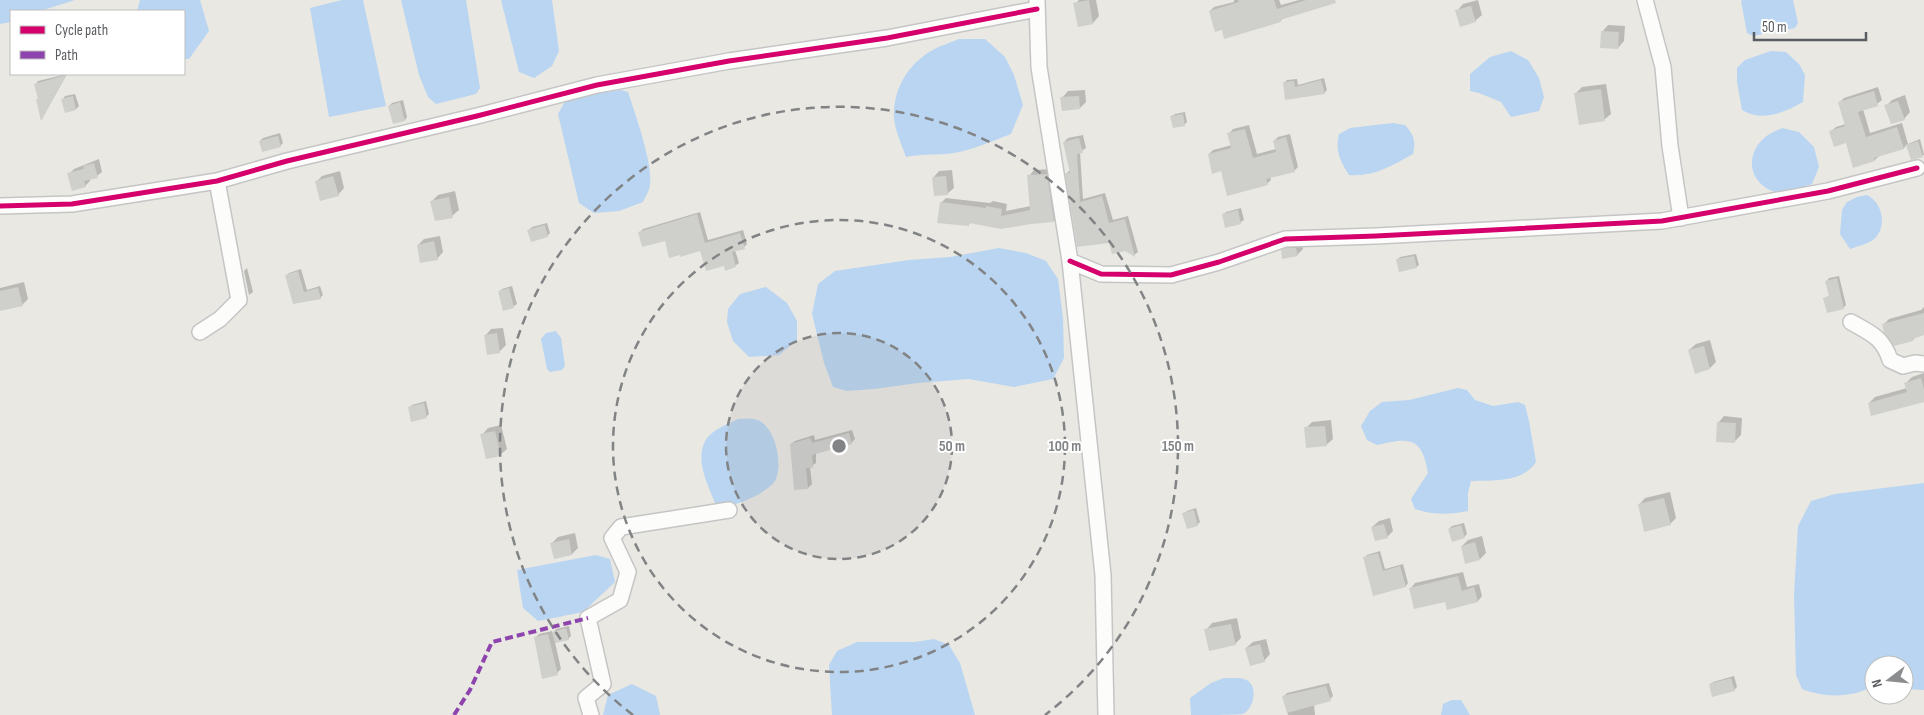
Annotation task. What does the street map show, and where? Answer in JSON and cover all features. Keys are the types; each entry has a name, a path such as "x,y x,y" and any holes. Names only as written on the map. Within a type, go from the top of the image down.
{"street":[{"path":"1645,0 1663,67 1670,146 1681,218"},
{"path":"0,206 72,204 217,181 287,161 477,116 597,85 729,61 886,38 1037,5 1040,68 1070,261 1103,575 1106,715"},
{"path":"1070,261 1101,274 1171,276 1219,262 1285,239 1662,221 1828,191 1917,168"},
{"path":"200,332 220,320 239,300 217,181"},
{"path":"1851,322 1874,334 1886,346 1890,360 1903,366 1915,363 1924,364"},
{"path":"591,715 586,698 603,684 588,618 620,600 628,572 612,538 621,527 729,510"}],"water":[{"path":"0,0 75,0 43,10 10,10 10,22 0,24"},
{"path":"140,0 200,0 209,31 189,59 185,59 185,10 137,10"},
{"path":"342,0 363,0 386,106 329,117 310,8"},
{"path":"401,0 466,0 480,88 476,94 436,104 428,97 419,75"},
{"path":"501,0 552,0 559,51 552,66 534,78 519,72"},
{"path":"1793,0 1798,23 1795,28 1753,36 1747,33 1741,1"},
{"path":"959,39 985,39 1005,57 1014,75 1023,105 1011,134 962,151 906,157 894,118 895,102 900,85 910,69 923,56"},
{"path":"1511,51 1528,60 1539,78 1544,97 1539,111 1511,117 1501,102 1470,91 1470,74 1490,57"},
{"path":"1771,51 1786,52 1799,64 1805,75 1803,102 1788,110 1772,115 1749,114 1742,110 1737,82 1737,68 1745,60"},
{"path":"621,90 628,92 639,125 649,164 650,186 643,202 619,211 594,213 579,203 558,114 566,100 573,96"},
{"path":"1393,123 1405,125 1414,138 1413,154 1374,172 1349,175 1339,156 1339,134 1350,128"},
{"path":"1782,128 1799,132 1814,147 1819,167 1812,184 1779,193 1762,185 1753,172 1752,164 1756,148 1762,140 1769,134"},
{"path":"1867,195 1872,198 1879,208 1882,220 1881,226 1876,237 1867,243 1850,249 1840,234 1842,210 1847,202"},
{"path":"999,248 1026,253 1046,261 1058,279 1063,318 1064,358 1053,379 1014,387 969,379 847,391 833,387 824,363 812,314 818,284 835,271 909,260 950,257"},
{"path":"766,287 787,303 797,321 797,340 779,355 749,357 733,341 727,322 728,309 740,294"},
{"path":"556,331 561,338 565,366 562,370 550,372 547,369 541,339 546,333"},
{"path":"1458,388 1467,390 1475,400 1493,406 1518,402 1525,405 1536,462 1523,474 1515,477 1471,481 1468,493 1468,511 1441,514 1415,509 1411,499 1428,473 1422,452 1418,446 1406,441 1377,445 1367,440 1361,426 1370,411 1382,402 1409,400"},
{"path":"738,419 754,419 761,422 767,428 776,444 778,472 773,484 761,493 739,503 723,506 715,503 706,481 701,457 702,449 705,441 711,434"},
{"path":"1924,483 1924,690 1914,690 1914,655 1864,655 1863,691 1826,695 1802,689 1796,675 1794,594 1798,526 1811,501 1835,494"},
{"path":"596,555 610,559 615,582 583,612 538,621 523,608 517,570"},
{"path":"934,639 949,645 960,663 975,715 832,715 829,665 837,651 857,642 915,642"},
{"path":"1224,678 1244,679 1252,685 1254,696 1247,711 1243,714 1191,715 1190,698 1211,683"},
{"path":"632,684 656,696 660,715 603,715 608,695"},
{"path":"1452,700 1461,700 1470,715 1441,715 1443,704"}],"building":[{"path":"1089,0 1093,24 1078,27 1073,3"},
{"path":"1238,0 1274,0 1277,9 1306,0 1335,0 1336,3 1224,39 1222,30 1215,32 1209,11 1239,2"},
{"path":"1471,6 1476,22 1460,27 1455,10"},
{"path":"1601,31 1619,32 1618,49 1600,48"},
{"path":"66,75 41,121 34,84"},
{"path":"1321,80 1325,94 1285,100 1283,82 1294,81 1295,87"},
{"path":"1601,89 1605,121 1579,125 1574,93"},
{"path":"1874,91 1878,106 1858,112 1866,137 1897,127 1904,149 1874,158 1875,161 1853,168 1846,143 1834,147 1829,131 1845,126 1838,102"},
{"path":"73,96 76,110 65,113 61,99"},
{"path":"1079,96 1080,109 1062,111 1060,97"},
{"path":"1898,101 1905,120 1891,124 1884,105"},
{"path":"400,102 405,121 393,124 388,106"},
{"path":"1183,114 1185,126 1173,128 1170,116"},
{"path":"1245,129 1253,158 1276,152 1273,141 1286,137 1295,172 1266,179 1268,185 1227,196 1221,171 1212,174 1208,154 1231,148 1227,133"},
{"path":"278,136 281,147 262,152 259,141"},
{"path":"1079,138 1083,153 1077,154 1080,202 1102,196 1109,223 1125,219 1135,257 1125,251 1112,254 1109,243 1077,247 1065,173 1070,173 1063,142"},
{"path":"1918,141 1923,157 1911,160 1906,145"},
{"path":"94,163 98,178 84,181 86,187 72,191 67,173 84,169 83,166"},
{"path":"1047,174 1054,222 1001,229 969,223 969,226 937,223 940,202 1002,209 1001,216 1030,210 1027,175"},
{"path":"333,176 339,196 320,201 315,181"},
{"path":"946,176 948,195 934,196 932,177"},
{"path":"449,197 453,218 435,221 430,201"},
{"path":"1238,210 1241,224 1225,228 1222,214"},
{"path":"697,214 705,243 740,233 745,249 732,252 736,267 725,271 724,266 706,271 700,251 669,258 665,241 642,247 638,232"},
{"path":"545,225 548,237 531,242 527,230"},
{"path":"434,241 438,260 420,263 417,245"},
{"path":"1296,248 1298,256 1282,259 1281,250"},
{"path":"1414,256 1417,268 1399,272 1396,259"},
{"path":"298,271 304,292 318,288 321,299 293,304 285,275"},
{"path":"1837,278 1844,309 1827,313 1823,298 1829,296 1825,281"},
{"path":"18,287 23,306 0,311 0,291"},
{"path":"509,288 514,308 503,311 498,291"},
{"path":"1924,313 1924,335 1913,339 1913,341 1894,346 1884,332 1882,324"},
{"path":"497,333 500,353 487,355 484,335"},
{"path":"1704,346 1710,369 1695,374 1688,350"},
{"path":"1921,378 1924,389 1924,402 1871,416 1868,403 1907,392 1904,383"},
{"path":"424,403 427,418 411,422 408,407"},
{"path":"1717,422 1736,423 1735,443 1716,442"},
{"path":"1325,426 1327,446 1306,448 1304,427"},
{"path":"495,431 501,456 486,459 480,434"},
{"path":"849,433 852,444 812,455 813,468 806,468 808,489 794,490 790,444 810,438 812,443"},
{"path":"1664,498 1671,525 1644,532 1638,504"},
{"path":"1194,510 1198,526 1187,529 1182,513"},
{"path":"1384,524 1388,538 1375,541 1371,527"},
{"path":"1461,525 1465,538 1452,542 1448,529"},
{"path":"569,539 572,555 554,559 550,543"},
{"path":"1475,542 1480,560 1465,564 1461,546"},
{"path":"1378,553 1383,571 1400,566 1406,587 1373,596 1363,557"},
{"path":"1458,576 1462,591 1474,587 1478,602 1447,610 1445,602 1414,609 1409,588"},
{"path":"1231,624 1236,645 1209,651 1204,629"},
{"path":"566,628 569,640 555,643 552,632"},
{"path":"548,634 558,675 542,679 534,637"},
{"path":"1260,644 1265,662 1250,666 1245,648"},
{"path":"1731,678 1735,691 1712,697 1709,684"},
{"path":"1326,686 1331,701 1287,713 1282,696"}],"marked path":[{"path":"454,715 470,690 492,642 588,618"}],"cycle path":[{"path":"0,206 72,204 217,181 287,161 477,116 597,85 729,61 887,38 1037,9"},
{"path":"1070,261 1101,274 1171,275 1219,262 1285,239 1662,221 1828,191 1917,168"}]}
